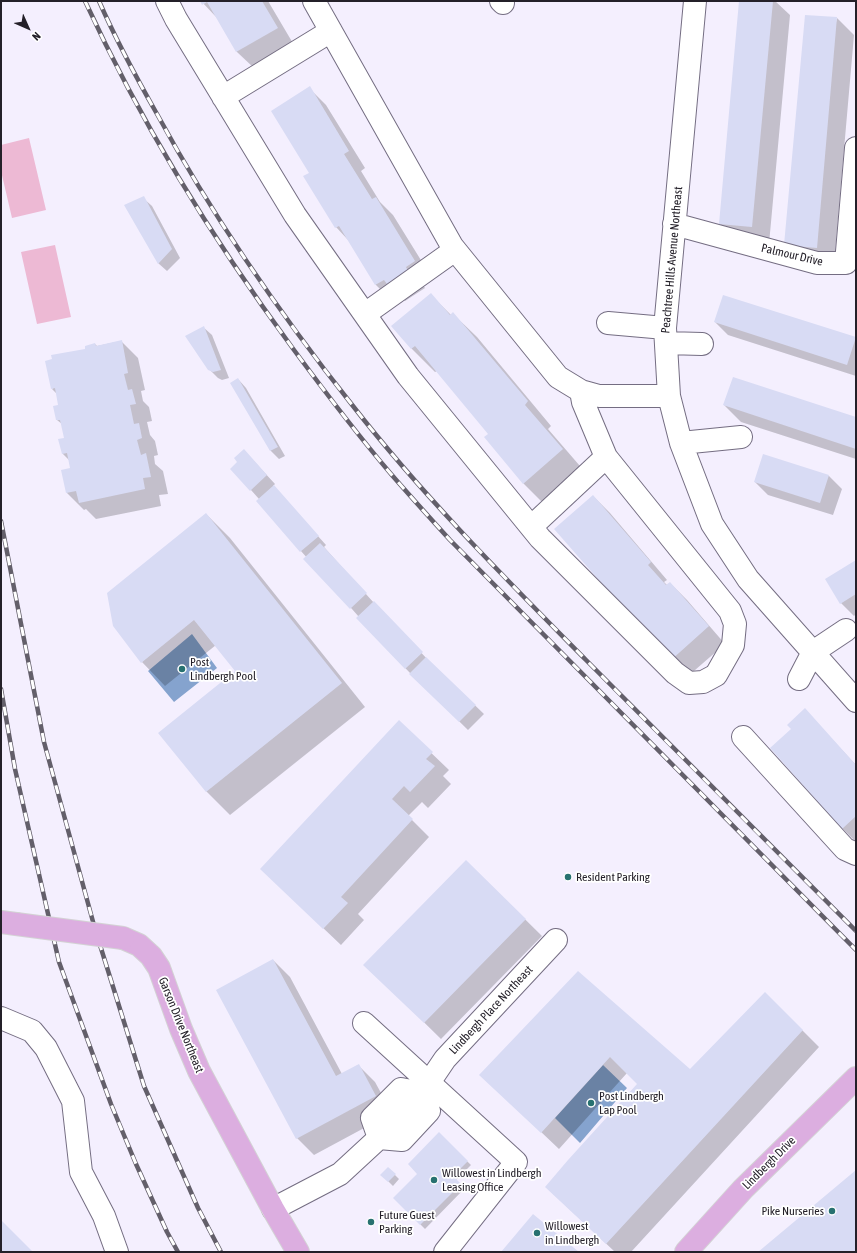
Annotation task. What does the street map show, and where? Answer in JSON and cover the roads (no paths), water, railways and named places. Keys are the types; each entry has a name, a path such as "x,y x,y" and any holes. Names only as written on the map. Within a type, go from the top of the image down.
{"main road":[{"name":"Garson Drive Northeast","path":"8,923 123,938 139,945 152,956 159,968 181,1029 199,1071 272,1209 298,1252"},
{"name":"Lindbergh Drive","path":"686,1252 743,1188 856,1078"}],"street":[{"path":"167,1 176,19 295,215 408,376 540,538 675,673 689,683 703,682 716,675 733,645 735,624 730,611 606,457 583,402 581,391"},
{"path":"314,1 455,250 558,377 581,391 599,396 669,396"},
{"name":"Peachtree Hills Avenue Northeast","path":"694,1 665,336 669,396 681,443 712,524 748,579 856,700"},
{"path":"224,97 331,31"},
{"name":"Palmour Drive","path":"674,224 817,263 846,263 856,148"},
{"path":"365,314 455,250"},
{"path":"608,323 702,344"},
{"path":"681,443 741,437"},
{"path":"531,527 606,457"},
{"path":"799,678 813,652 846,630"},
{"path":"743,737 845,849 856,854"},
{"name":"Lindbergh Place Northeast","path":"426,1087 445,1059 556,940"},
{"path":"1,1018 32,1031 46,1048 73,1101 81,1172 104,1216 117,1252"},
{"path":"364,1023 426,1087 516,1162 445,1252"},
{"path":"272,1209 340,1174 378,1138 402,1140 429,1112 426,1087"},
{"path":"378,1138 372,1118 401,1089 426,1087"}],"water":[{"name":"Post Lindbergh Pool","path":"192,634 217,668 174,702 148,671"},
{"name":"Post Lindbergh Lap Pool","path":"603,1065 627,1088 580,1143 555,1118"}],"railway":[{"path":"85,1 130,92 180,181 207,224 264,309 366,444 450,540 856,950"},
{"path":"99,1 141,86 224,227 299,336 353,406 436,505 496,568 856,931"},
{"path":"1,521 44,742 95,929 144,1086 198,1208 221,1252"},
{"path":"1,689 15,769 59,962 111,1104 136,1164 167,1232 178,1252"}],"place":[{"name":"Post Lindbergh Pool","path":"182,669"},
{"name":"Resident Parking","path":"568,877"},
{"name":"Post Lindbergh Lap Pool","path":"591,1103"},
{"name":"Willowest in Lindbergh Leasing Office","path":"434,1180"},
{"name":"Pike Nurseries","path":"832,1211"},
{"name":"Future Guest Parking","path":"371,1222"},
{"name":"Willowest in Lindbergh","path":"537,1233"}]}
